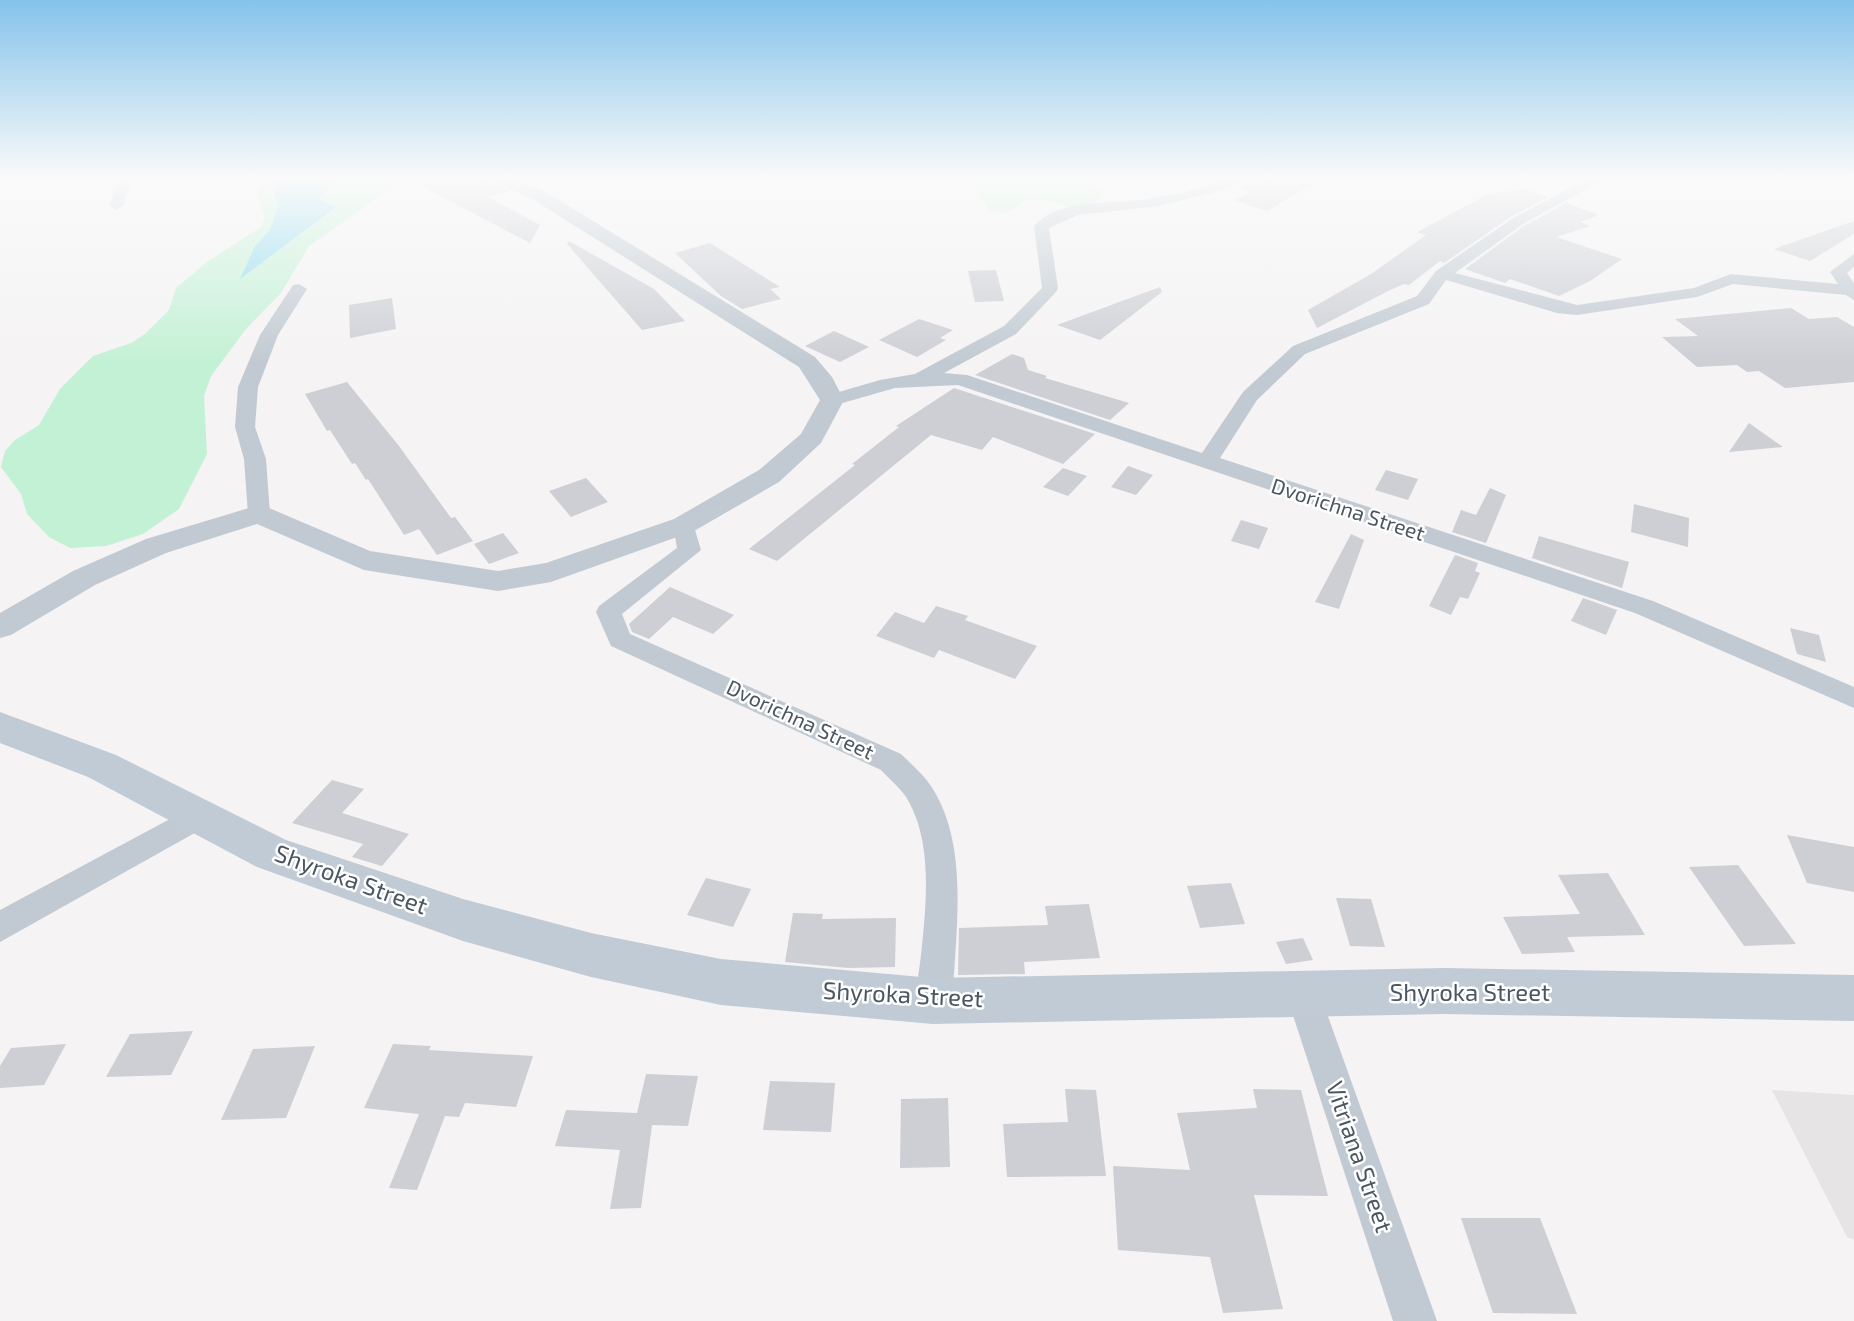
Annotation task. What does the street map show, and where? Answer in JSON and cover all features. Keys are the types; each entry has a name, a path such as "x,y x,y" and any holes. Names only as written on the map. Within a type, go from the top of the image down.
{"main road":[{"name":"Shyroka Street","path":"0,727 102,766 285,858 463,920 591,955 721,982 933,1001 1444,991 1854,998"}],"street":[{"path":"0,627 84,578 144,551 259,514 364,560 498,581 551,572 684,526 769,475 812,438 832,400 820,377 807,362 611,240"},
{"path":"919,378 983,347 1022,323 1040,303 1050,288 1043,240"},
{"path":"1206,463 1250,396 1299,350 1423,300 1442,274 1491,240"},
{"path":"1851,292 1838,272 1854,259"},
{"path":"1442,274 1563,309 1577,310 1697,292 1731,279 1851,292"},
{"path":"259,514 255,459 245,427 248,387 269,335 299,289"},
{"name":"Dvorichna Street","path":"832,400 876,384 919,378 960,379 1644,607 1854,698"},
{"name":"Dvorichna Street","path":"684,526 689,550 608,612 620,640 891,762 922,797 939,843 939,933 933,1001"},
{"path":"0,928 198,816"},
{"name":"Vitriana Street","path":"1303,994 1415,1321"}],"shaded area":[{"path":"1772,1090 1854,1095 1854,1240 1847,1237"}],"green space":[{"path":"241,240 318,240 309,246 281,293 246,329 211,376 204,396 207,454 179,509 143,534 106,546 70,548 49,537 27,514 21,494 1,467 5,451 15,440 39,425 60,389 93,356 131,343 145,334 169,310 176,288 207,262"}],"water":[{"path":"261,240 292,240 240,279 255,246"}],"building":[{"path":"1419,240 1478,240 1444,263 1440,261 1409,285 1404,284 1388,291 1317,328 1308,310 1371,274"},
{"path":"1505,240 1564,240 1622,259 1590,281 1559,296 1510,279 1505,283 1465,269"},
{"path":"1801,240 1845,240 1810,261 1774,249"},
{"path":"569,241 654,289 685,321 642,330 567,244"},
{"path":"710,243 780,287 770,289 781,299 742,309 721,296 675,253"},
{"path":"996,270 1004,301 975,302 968,271"},
{"path":"1160,287 1162,292 1100,340 1057,325"},
{"path":"392,298 396,329 350,338 349,305"},
{"path":"1791,308 1809,319 1837,317 1854,327 1854,382 1785,388 1759,371 1747,372 1737,365 1697,367 1662,337 1698,336 1675,319"},
{"path":"919,319 953,330 940,338 946,340 917,357 879,340"},
{"path":"834,331 869,347 840,362 805,346"},
{"path":"1012,354 1024,358 1028,370 1047,376 1045,378 1129,403 1110,420 975,375"},
{"path":"347,382 399,446 451,518 455,517 473,541 437,555 419,529 404,535 368,479 366,480 355,463 352,464 330,430 327,431 305,394"},
{"path":"954,388 1095,434 1063,464 993,437 982,450 931,435 777,561 749,549 855,465 852,464 899,427 896,426"},
{"path":"1749,423 1783,447 1729,452"},
{"path":"1128,466 1153,475 1136,495 1111,487"},
{"path":"1063,468 1087,476 1068,496 1043,487"},
{"path":"1386,470 1418,479 1408,500 1375,490"},
{"path":"586,478 608,502 571,517 549,491"},
{"path":"1490,488 1506,495 1486,543 1452,532 1461,510 1476,515"},
{"path":"1634,504 1689,518 1688,547 1631,532"},
{"path":"1241,520 1268,528 1259,549 1231,541"},
{"path":"503,533 519,553 489,564 474,544"},
{"path":"1351,534 1364,540 1339,609 1315,602"},
{"path":"1539,536 1629,562 1622,588 1532,558"},
{"path":"1455,555 1478,563 1475,571 1480,573 1468,599 1460,597 1451,615 1429,606"},
{"path":"670,587 734,615 713,634 673,617 649,639 632,632 629,624"},
{"path":"1583,598 1617,610 1606,635 1571,621"},
{"path":"936,606 968,616 965,620 1037,646 1015,679 939,650 934,658 876,636 895,612 924,623"},
{"path":"1790,628 1819,635 1826,662 1797,654"},
{"path":"332,780 364,789 342,813 409,834 382,866 352,857 363,844 292,823"},
{"path":"1787,835 1854,847 1854,892 1807,883"},
{"path":"1738,865 1796,944 1744,946 1689,867"},
{"path":"1608,873 1645,935 1567,937 1575,952 1522,954 1503,917 1580,914 1558,875"},
{"path":"706,878 751,889 733,927 687,915"},
{"path":"1231,883 1245,924 1200,928 1187,886"},
{"path":"1336,898 1371,899 1385,947 1350,946"},
{"path":"1089,904 1100,958 1024,962 1025,974 958,975 959,928 1048,925 1045,906"},
{"path":"793,913 823,914 822,919 896,918 895,967 848,968 785,962"},
{"path":"1303,938 1313,960 1286,964 1276,942"},
{"path":"193,1031 171,1075 106,1077 130,1034"},
{"path":"66,1044 44,1085 0,1088 0,1066 11,1048"},
{"path":"393,1044 431,1046 429,1050 533,1056 516,1107 465,1103 459,1117 445,1116 417,1190 389,1188 419,1114 364,1108"},
{"path":"315,1046 286,1118 221,1120 253,1049"},
{"path":"646,1074 698,1076 688,1126 652,1125 641,1208 610,1209 620,1150 555,1146 566,1110 637,1113"},
{"path":"770,1081 835,1083 831,1132 763,1130"},
{"path":"1065,1089 1096,1090 1106,1176 1007,1177 1003,1124 1068,1122"},
{"path":"1253,1089 1301,1090 1328,1196 1254,1195 1283,1309 1223,1313 1210,1257 1118,1250 1113,1166 1190,1170 1177,1113 1257,1108"},
{"path":"948,1098 950,1167 900,1168 901,1099"},
{"path":"1461,1218 1540,1218 1577,1314 1493,1313"}]}
